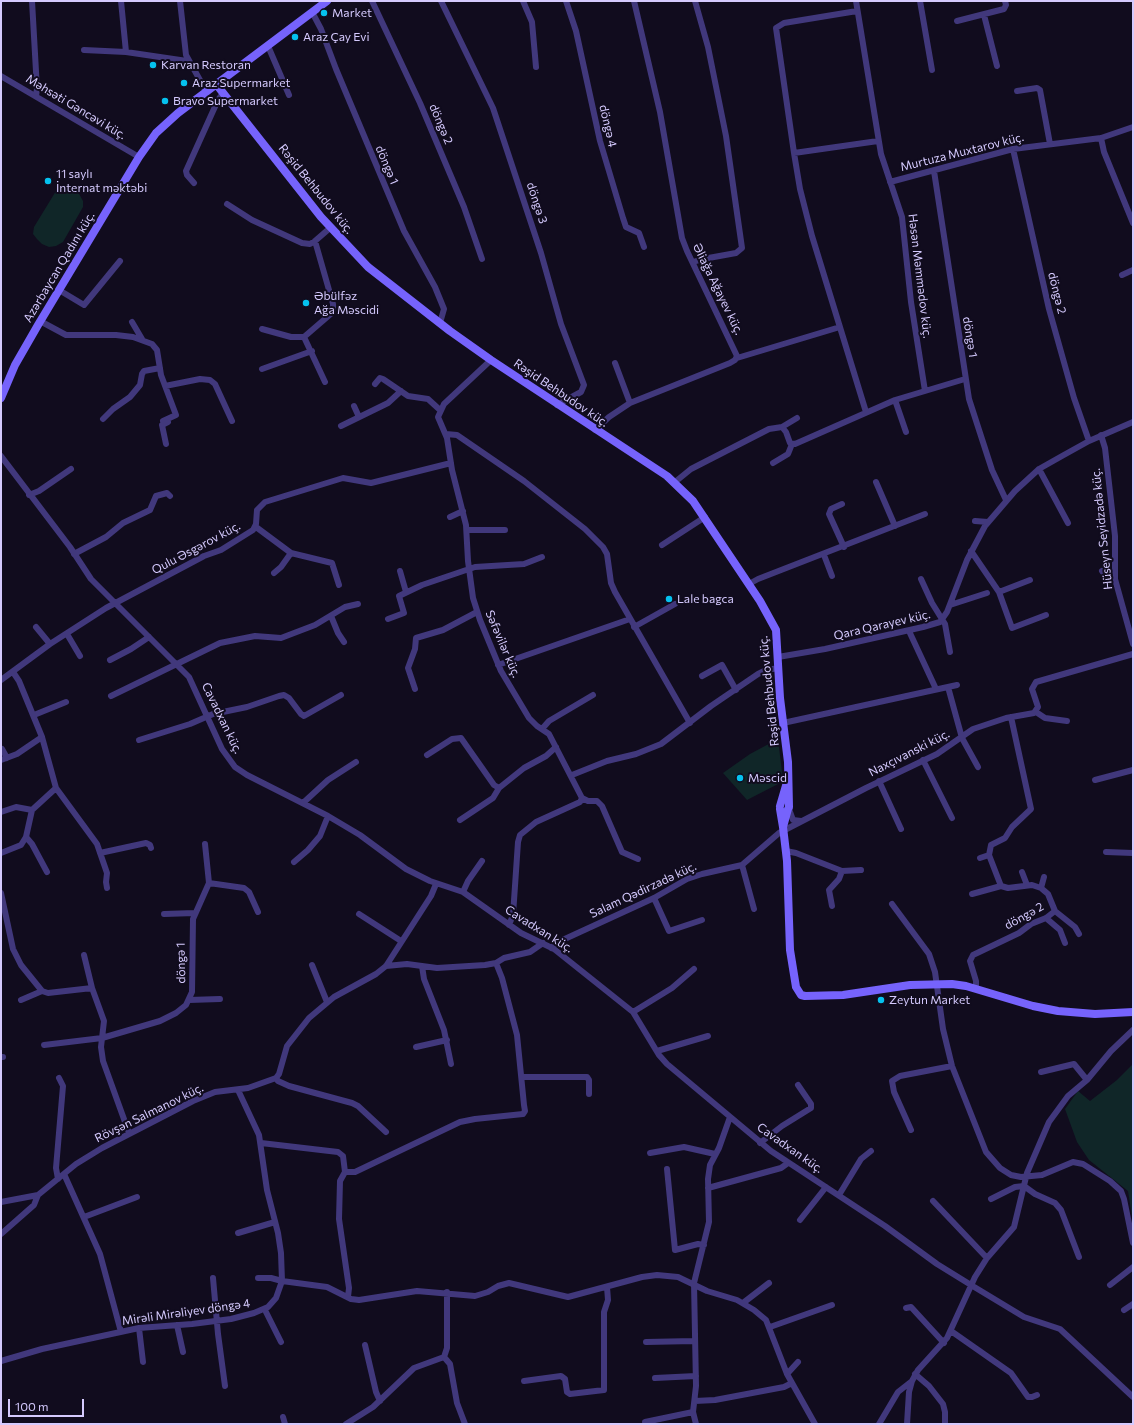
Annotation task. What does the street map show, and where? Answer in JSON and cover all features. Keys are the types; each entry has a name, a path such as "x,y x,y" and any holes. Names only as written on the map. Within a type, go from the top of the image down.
{"street":[{"path":"32,1 37,88 36,96"},
{"path":"120,1 126,52"},
{"path":"180,1 184,47 187,61 206,91"},
{"name":"Azərbaycan Qadını küç.","path":"1,398 15,365 40,321 139,157 162,127 206,91 327,1"},
{"name":"döngə 2","path":"372,1 423,110 464,207 482,259"},
{"name":"döngə 3","path":"441,1 493,108 541,253 561,324 584,385 581,392 557,405"},
{"path":"523,1 532,22 536,68"},
{"name":"döngə 4","path":"566,1 576,31 600,141 622,218 626,227 639,233 644,247"},
{"name":"Əliağa Ağayev küç.","path":"634,1 660,112 682,238 692,262 733,345 737,358"},
{"path":"692,262 703,258 736,253 742,248 726,136 708,47 695,1"},
{"name":"Həsən Məmmədov küç.","path":"856,1 878,141 902,218 925,391"},
{"path":"920,1 932,70"},
{"path":"957,21 984,15 1004,8 1006,5 1005,1"},
{"path":"857,11 784,23 776,28 794,153 812,236 866,412"},
{"name":"döngə 1","path":"312,12 321,29 336,69 404,231 435,287 444,309 440,323"},
{"path":"984,15 998,66"},
{"path":"268,46 289,95"},
{"path":"84,50 126,52 187,61"},
{"name":"Məhsəti Gəncəvi küç.","path":"1,76 139,157"},
{"name":"Rəşid Behbudov küç.","path":"216,84 330,228 368,267 440,323 491,360 675,482 689,495 749,584 773,624 778,657 789,774 784,808 784,829"},
{"path":"1017,91 1037,88 1040,90 1050,144"},
{"path":"194,183 187,175 186,171 218,100 223,93"},
{"name":"Murtuza Muxtarov küç.","path":"890,182 1013,149 1101,138 1133,126"},
{"path":"1101,138 1104,152 1133,223"},
{"path":"794,153 878,141"},
{"name":"döngə 2","path":"1013,149 1049,309 1074,398 1089,441"},
{"name":"döngə 1","path":"934,171 965,379 973,413 988,456 1006,500"},
{"path":"227,204 252,220 302,243 310,244 330,228"},
{"path":"262,329 291,337 304,337 331,315 334,308 315,241"},
{"path":"59,290 84,304 120,261"},
{"path":"1122,275 1133,270"},
{"path":"40,321 66,335 116,335 149,341 155,346 165,386 176,415 176,419 162,425 166,444"},
{"path":"132,322 142,340"},
{"path":"595,430 609,416 630,403 730,363 737,358 840,327"},
{"path":"304,337 312,351 325,382"},
{"path":"262,369 312,351"},
{"path":"374,384 380,378 412,398 428,399 440,410 444,404 491,360"},
{"path":"615,363 630,403"},
{"path":"103,419 113,409 130,398 140,385 144,371 160,368"},
{"path":"165,386 200,379 210,380 215,384 232,421"},
{"path":"792,444 799,443 895,400 965,379"},
{"path":"341,426 388,403 401,391"},
{"path":"895,400 906,432"},
{"path":"354,406 359,418"},
{"name":"Səfəvilər küç.","path":"440,410 439,420 446,434 451,463 467,530 469,569 477,612 498,665 529,718 549,734 572,775 582,798"},
{"path":"163,421 176,415"},
{"path":"675,482 691,469 742,442 769,429 782,427 797,418"},
{"name":"Qara Qarayev küç.","path":"778,657 825,649 908,631 942,620 950,605 971,551 988,522 1006,500 1039,469 1101,435 1133,422"},
{"path":"782,427 792,444"},
{"path":"446,434 457,435 524,481 585,529 603,548 608,558 610,575 615,592 690,723"},
{"name":"Hüseyn Seyidzadə küç.","path":"1101,435 1105,448 1115,536 1116,577 1133,644"},
{"path":"773,463 788,454 792,444"},
{"name":"Cavadxan küç.","path":"1,456 91,579 193,683 222,749 235,767 247,775 328,816 371,842 400,866 436,884 463,892 509,925 551,948 633,1012 662,1058 678,1074 760,1143 971,1285 1024,1317 1060,1330 1133,1397"},
{"name":"Qulu Əsgərov küç.","path":"1,680 50,644 115,603 204,556 221,550 256,527 257,510 261,505 292,492 343,478 371,483 451,463"},
{"path":"29,495 44,488 71,469"},
{"path":"1039,469 1068,523"},
{"path":"876,482 895,526"},
{"path":"74,554 106,537 123,523 150,510 156,496 167,493 170,496"},
{"path":"842,504 831,509 829,514 844,547"},
{"path":"450,517 463,511"},
{"path":"749,584 758,579 824,555 925,514"},
{"path":"662,545 705,517"},
{"path":"975,521 988,522"},
{"path":"256,527 291,553 332,563 339,584"},
{"path":"467,530 505,530"},
{"path":"971,551 999,592 1012,628 1046,615"},
{"path":"274,573 282,568 291,553"},
{"path":"824,555 832,576"},
{"path":"388,619 404,614 399,596 406,592 469,569 524,564 542,557"},
{"path":"400,571 406,592"},
{"path":"1102,571 1105,575 1116,577"},
{"path":"921,579 946,628 950,652"},
{"path":"999,592 1030,580"},
{"path":"950,605 987,593"},
{"path":"111,696 175,663 220,643 255,636 280,638 315,626 345,606 358,604"},
{"path":"634,627 675,604"},
{"path":"414,689 408,668 415,649 416,638 443,630 477,612"},
{"path":"331,616 338,633 344,642"},
{"path":"498,665 630,619"},
{"path":"36,628 50,644"},
{"path":"908,631 936,689"},
{"path":"67,634 80,656"},
{"path":"110,660 131,650 149,637"},
{"path":"1067,720 1045,718 1036,712 1038,705 1032,689 1036,682 1133,654"},
{"path":"702,676 722,665 736,690"},
{"path":"572,775 607,761 650,749 671,738 766,670 779,668"},
{"path":"13,672 34,715 42,737 56,788 94,840 100,853 107,874 107,888"},
{"path":"783,723 958,685"},
{"path":"948,687 962,738 978,767"},
{"path":"139,740 190,724 208,716 247,707 284,695 289,698 304,716 341,695"},
{"path":"542,729 550,721 593,696"},
{"path":"34,715 66,702"},
{"name":"Naxçıvanski küç.","path":"784,829 804,821 879,781 923,760 962,738 973,729 1011,717 1036,712"},
{"path":"1001,886 989,855 991,845 1006,838 1012,827 1030,809 1011,717"},
{"path":"2,749 4,759 23,750 42,737"},
{"path":"427,754 452,739 461,738 494,785 499,788"},
{"path":"460,820 493,798 499,788 524,768 546,756 556,747"},
{"path":"923,760 952,818"},
{"path":"303,804 328,780 356,762"},
{"path":"1095,780 1133,770"},
{"path":"879,781 901,829"},
{"path":"1,853 17,847 26,837 32,810 56,788"},
{"path":"509,925 512,915 518,842 520,835 536,822 580,802 582,798 588,801 597,801 602,806 622,852 638,859"},
{"path":"1,812 16,807 32,810"},
{"path":"784,808 796,822 804,821"},
{"path":"294,862 308,850 320,836 328,816"},
{"path":"784,829 790,950 796,987 801,995 843,995 910,985 936,983 959,984 1018,1002 1058,1011 1095,1014 1133,1012"},
{"name":"Salam Qədirzadə küç.","path":"551,948 556,943 654,898 694,876 742,865 784,829"},
{"path":"26,837 32,844 47,872"},
{"path":"100,853 146,843 150,844 151,848"},
{"path":"205,844 209,883 244,888 249,892 258,912"},
{"path":"786,852 796,853 842,871 862,870"},
{"path":"1106,852 1133,853"},
{"path":"980,858 989,855"},
{"path":"463,892 468,881 482,861"},
{"path":"742,865 754,909"},
{"path":"832,906 829,890 839,879 842,871"},
{"path":"1022,872 1027,885"},
{"path":"1041,888 1044,877"},
{"name":"döngə 1","path":"44,1046 102,1038 166,1018 182,1009 189,1000 192,986 192,928 195,913 209,883"},
{"path":"386,1132 358,1106 352,1103 288,1086 278,1081 276,1078 287,1046 292,1037 309,1018 327,1002 376,974 386,966 431,896 436,884"},
{"name":"döngə 2","path":"972,894 1001,886 1008,888 1027,885 1041,888 1048,894 1055,911 1046,918 1031,924 1019,933 973,955 970,960 976,989"},
{"path":"1,893 4,900 13,949 21,965 42,991 48,993 92,988"},
{"path":"654,898 669,931 702,920"},
{"path":"892,904 929,954 935,972 943,1029 952,1066 986,1152 1000,1168 1006,1172 1026,1177 1042,1175 1073,1162 1083,1164 1110,1181 1121,1191 1133,1243"},
{"path":"1055,911 1072,924 1079,934"},
{"path":"164,914 195,913"},
{"path":"359,914 401,941"},
{"path":"1046,918 1060,930 1065,943"},
{"path":"386,966 407,964 451,967 496,963 504,958 530,952 543,944"},
{"path":"84,955 92,988 102,1014 104,1028 101,1047 105,1068 129,1133"},
{"path":"345,1172 355,1172 460,1122 474,1119 523,1114 525,1111 522,1078 515,1027 502,978 496,963"},
{"path":"312,966 327,1002"},
{"path":"422,966 424,979 447,1040 452,1064"},
{"path":"633,1012 672,988 694,969"},
{"path":"21,1000 42,991"},
{"path":"189,1000 220,999"},
{"path":"907,1424 909,1392 912,1380 915,1374 944,1343 951,1331 971,1285 987,1258 1014,1227 1026,1177 1049,1122 1068,1096 1087,1080 1110,1051 1133,1030"},
{"path":"657,1051 708,1036"},
{"path":"416,1047 447,1040"},
{"path":"1041,1072 1074,1064 1087,1080"},
{"path":"910,1130 894,1092 892,1081 900,1076 952,1066"},
{"path":"522,1078 587,1077 589,1080 589,1094"},
{"path":"58,1179 56,1168 63,1086 59,1078"},
{"name":"Rövşən Salmanov küç.","path":"1,1202 38,1195 64,1174 102,1148 193,1101 215,1092 238,1090 276,1078"},
{"path":"760,1143 782,1126 811,1108 811,1104 798,1085"},
{"name":"Mirəli Mirəliyev döngə 4","path":"1,1361 48,1348 139,1328 217,1321 265,1310 276,1298 282,1281 281,1252 267,1190 261,1143 255,1124 238,1090"},
{"path":"696,1424 693,1412 696,1376 694,1341 694,1283 710,1214 708,1188 710,1165 730,1117"},
{"path":"261,1143 338,1152 343,1156 345,1172 340,1178 339,1219 349,1288 348,1297"},
{"path":"650,1153 684,1147 715,1154"},
{"path":"839,1195 861,1159 872,1150"},
{"path":"708,1188 781,1168 788,1163"},
{"path":"667,1169 675,1250 698,1244 704,1245"},
{"path":"64,1174 84,1217 102,1262 121,1332"},
{"path":"991,1199 1015,1187 1024,1186 1059,1206 1079,1257"},
{"path":"800,1220 826,1187"},
{"path":"1,1234 34,1205 38,1195"},
{"path":"84,1217 137,1197"},
{"path":"933,1201 987,1258"},
{"path":"238,1233 275,1222"},
{"path":"1110,1285 1133,1267"},
{"path":"258,1278 270,1278 327,1287 348,1297 359,1300 417,1291 447,1292 475,1296 509,1283 568,1297 657,1275 678,1277 694,1283 707,1291 729,1297 743,1303 760,1315 770,1326 786,1374 815,1424"},
{"path":"213,1278 225,1386"},
{"path":"743,1303 769,1283"},
{"path":"524,1381 561,1376 565,1379 568,1392 570,1394 604,1390 604,1312 608,1296 606,1287"},
{"path":"444,1357 447,1348 447,1292"},
{"path":"1124,1310 1133,1304"},
{"path":"770,1326 832,1305"},
{"path":"906,1308 911,1307 944,1343"},
{"path":"265,1310 281,1342"},
{"path":"177,1325 183,1352"},
{"path":"139,1328 142,1362"},
{"path":"951,1331 1011,1374 1028,1397 1037,1395"},
{"path":"646,1342 694,1341"},
{"path":"366,1344 376,1392 380,1401"},
{"path":"346,1424 380,1401 414,1368 444,1357"},
{"path":"444,1357 450,1364 457,1403 465,1424"},
{"path":"786,1374 798,1362"},
{"path":"915,1374 929,1386 943,1404 945,1412 944,1424"},
{"path":"655,1378 696,1376"},
{"path":"879,1424 898,1392 912,1380"},
{"path":"695,1401 722,1398 784,1387 792,1383"},
{"path":"645,1422 693,1412"},
{"path":"283,1417 285,1424"}],"green space":[{"path":"66,187 72,188 78,192 83,201 83,207 63,242 56,246 49,247 42,244 33,234 34,227 56,191"},
{"path":"778,739 783,780 747,800 723,773 750,754"},
{"path":"1133,1064 1133,1223 1128,1191 1089,1160 1077,1142 1065,1109 1078,1091 1090,1101 1117,1080"}],"place":[{"name":"Market","path":"324,13"},
{"name":"Araz Çay Evi","path":"295,37"},
{"name":"Karvan Restoran","path":"153,65"},
{"name":"Araz Supermarket","path":"184,83"},
{"name":"Bravo Supermarket","path":"165,101"},
{"name":"11 saylı İnternat məktəbi","path":"48,181"},
{"name":"Əbülfəz Ağa Məscidi","path":"306,303"},
{"name":"Lale bagca","path":"669,599"},
{"name":"Məscid","path":"740,778"},
{"name":"Zeytun Market","path":"881,1000"}]}
